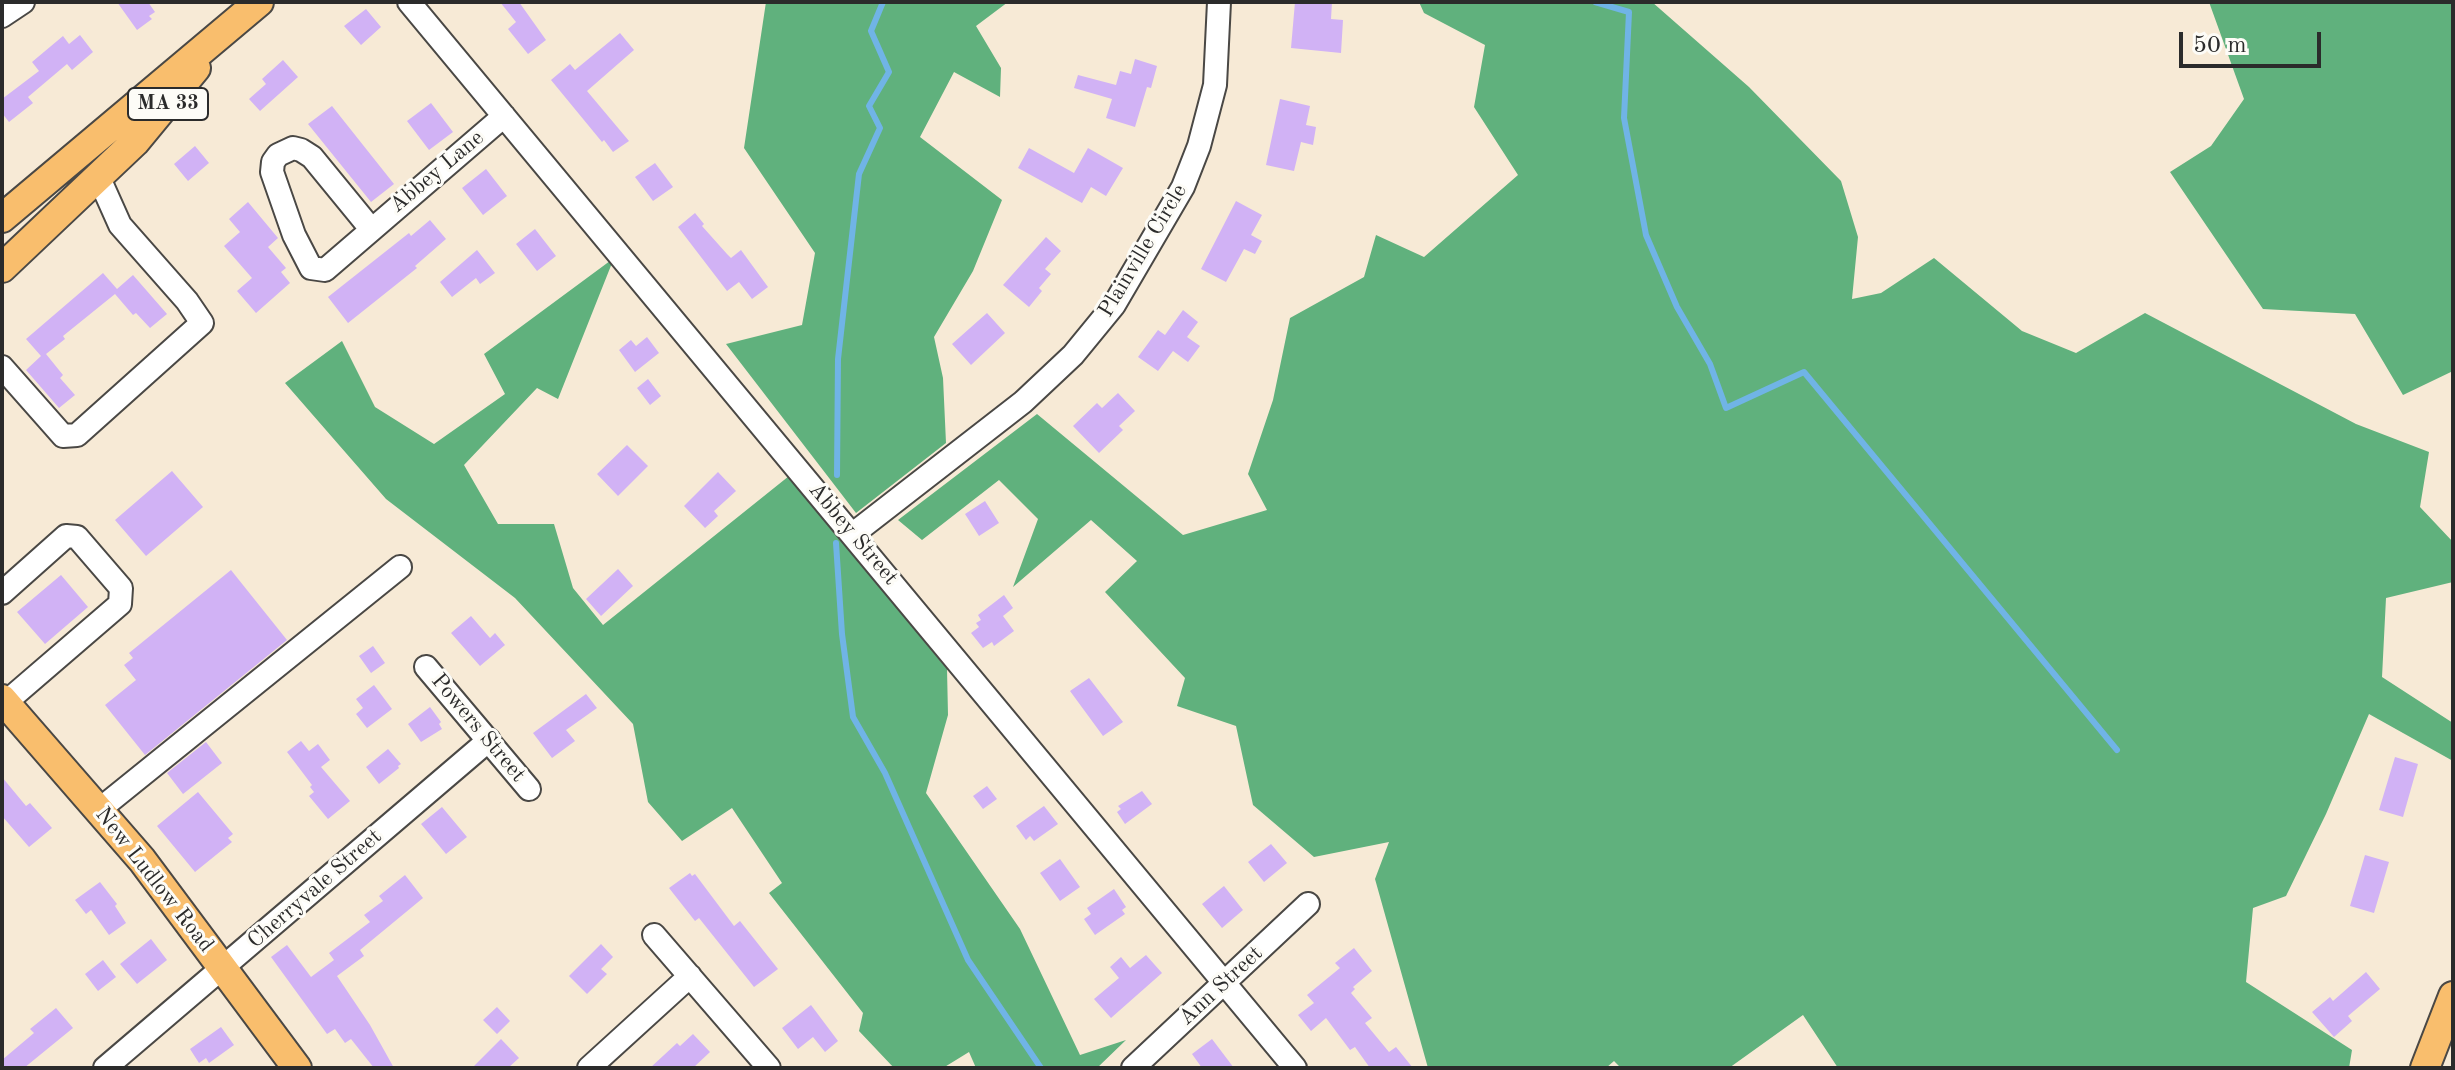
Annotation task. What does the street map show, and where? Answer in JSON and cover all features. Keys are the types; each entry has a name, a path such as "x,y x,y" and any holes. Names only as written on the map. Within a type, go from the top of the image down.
{"main road":[{"name":"MA 33","path":"2,218 259,2"},
{"name":"MA 33","path":"2,268 99,178 173,99 225,30"},
{"name":"New Ludlow Road","path":"4,701 142,860 297,1068"},
{"path":"2438,1053 2453,996"}],"street":[{"path":"2,16 23,2"},
{"name":"Abbey Street","path":"409,2 1295,1068"},
{"name":"Plainville Circle","path":"853,534 1033,394 1073,355 1114,305 1183,187 1199,146 1215,85 1219,2"},
{"name":"Abbey Lane","path":"371,229 312,157 293,148 278,155 272,172 294,235 311,268 325,270 504,116"},
{"path":"2,367 63,436 77,435 202,323 187,301 120,225 99,178"},
{"path":"2,593 66,536 77,537 121,588 120,604 4,701"},
{"path":"100,809 400,567"},
{"name":"Powers Street","path":"426,667 529,789"},
{"name":"Cherryvale Street","path":"105,1068 489,740"},
{"name":"Ann Street","path":"1133,1068 1308,904"},
{"path":"654,935 769,1068"},
{"path":"589,1068 690,976"}],"green space":[{"path":"766,2 1008,2 976,26 1001,68 1000,97 954,72 920,137 1002,200 973,271 934,337 943,378 946,443 856,513 726,344 802,325 815,253 744,148"},
{"path":"1419,2 1652,2 1749,87 1841,181 1858,237 1852,299 1881,293 1934,258 2022,331 2076,353 2145,313 2356,424 2429,452 2420,507 2453,542 2453,582 2386,598 2382,677 2453,723 2453,761 2369,714 2286,896 2253,908 2246,982 2352,1050 2349,1068 1838,1068 1803,1015 1729,1068 1621,1068 1614,1061 1606,1068 1428,1068 1375,879 1389,842 1314,857 1253,805 1236,726 1177,706 1185,678 1105,592 1137,561 1091,520 1013,587 1038,519 999,480 922,540 898,520 1037,414 1183,535 1267,510 1248,474 1273,400 1290,318 1364,277 1376,235 1424,257 1518,175 1474,107 1485,45 1424,13"},
{"path":"2209,2 2453,2 2453,371 2403,395 2355,314 2263,309 2170,172 2211,146 2244,99"},
{"path":"614,258 558,399 537,388 464,465 498,524 554,524 573,588 603,625 789,476 947,669 948,715 926,793 1020,929 1080,1055 1126,1040 1097,1068 976,1068 969,1052 943,1068 894,1068 859,1031 863,1013 769,893 782,883 732,808 682,841 648,802 633,724 515,598 386,499 285,383 342,341 375,407 434,444 505,394 484,354"}],"building":[{"path":"117,2 148,2 155,12 149,16 152,19 137,30"},
{"path":"500,2 519,2 546,40 528,54 508,29 516,22"},
{"path":"1295,2 1332,2 1331,19 1343,20 1341,53 1291,48"},
{"path":"366,9 381,27 361,45 344,26"},
{"path":"620,33 634,50 587,91 629,141 613,152 551,80 570,64 575,70"},
{"path":"80,35 93,52 72,70 67,64 28,97 33,103 9,122 2,113 2,99 39,71 32,62 63,36 69,44"},
{"path":"1135,59 1157,66 1135,127 1106,118 1112,99 1074,88 1078,75 1116,85 1120,71 1131,74"},
{"path":"283,60 298,77 260,111 249,99 266,84 262,79"},
{"path":"1280,99 1310,106 1306,125 1316,127 1313,145 1301,142 1294,171 1266,165"},
{"path":"431,103 453,132 429,150 407,121"},
{"path":"332,106 394,184 371,202 308,124"},
{"path":"195,146 209,163 188,181 174,164"},
{"path":"1029,148 1074,173 1088,148 1123,168 1106,196 1091,187 1082,203 1018,168"},
{"path":"655,163 673,187 653,201 635,177"},
{"path":"486,169 507,196 483,215 462,188"},
{"path":"1236,201 1262,215 1251,235 1262,241 1255,254 1244,249 1226,282 1201,269"},
{"path":"248,202 278,238 268,247 286,268 281,272 290,283 256,313 237,291 252,278 224,246 240,232 229,219"},
{"path":"695,213 704,224 702,226 731,258 741,250 768,287 752,299 739,282 727,291 678,227"},
{"path":"430,220 446,239 415,266 417,268 348,323 328,297"},
{"path":"535,229 556,256 537,271 516,244"},
{"path":"1046,237 1061,251 1045,269 1051,274 1029,307 1003,285"},
{"path":"477,250 495,273 480,284 476,278 452,297 440,282"},
{"path":"103,273 117,289 133,275 167,314 150,328 136,313 133,315 115,294 63,336 65,339 46,354 63,375 60,378 75,395 59,408 26,370 41,356 26,339"},
{"path":"1183,310 1198,322 1187,337 1200,346 1188,362 1173,351 1158,371 1138,357 1158,330 1165,335"},
{"path":"987,313 1005,333 971,365 952,344"},
{"path":"647,337 659,353 635,372 619,350 631,340 636,346"},
{"path":"648,379 661,396 650,405 637,388"},
{"path":"1118,393 1135,411 1119,426 1123,430 1099,453 1073,426 1097,403 1102,408"},
{"path":"627,445 648,466 618,496 597,474"},
{"path":"172,471 203,507 146,556 115,520"},
{"path":"718,472 736,491 714,511 718,516 705,528 684,506"},
{"path":"985,501 999,523 979,536 965,514"},
{"path":"618,569 633,586 601,616 586,599"},
{"path":"231,570 287,640 145,755 105,705 136,680 124,665 133,658 129,653"},
{"path":"61,575 88,607 45,644 17,612"},
{"path":"1004,595 1013,608 1003,616 1014,631 994,646 992,642 983,648 971,633 979,627 976,623 981,620 978,615"},
{"path":"471,616 490,638 495,633 505,645 480,666 451,633"},
{"path":"373,646 385,663 371,673 359,656"},
{"path":"1089,678 1123,722 1103,736 1070,691"},
{"path":"374,685 392,709 367,728 356,714 363,708 356,699"},
{"path":"586,694 597,708 566,730 575,741 552,758 533,733"},
{"path":"430,707 441,722 442,729 421,742 408,724"},
{"path":"301,741 309,751 318,744 330,760 321,767 350,801 328,819 309,796 314,792 310,787 312,785 287,752"},
{"path":"206,742 222,763 183,794 167,773"},
{"path":"388,749 401,764 379,784 366,767"},
{"path":"2395,757 2418,764 2403,817 2379,810"},
{"path":"2,777 26,806 30,803 52,828 29,847 2,816"},
{"path":"987,786 997,799 983,809 973,796"},
{"path":"1142,791 1152,804 1125,824 1117,812 1121,809 1118,806"},
{"path":"198,792 233,834 228,838 232,842 195,872 157,826"},
{"path":"1044,806 1058,824 1034,841 1030,836 1026,840 1016,826"},
{"path":"442,807 467,837 446,854 421,824"},
{"path":"1271,844 1287,863 1264,882 1248,862"},
{"path":"2365,855 2389,862 2374,913 2350,906"},
{"path":"1060,859 1080,887 1060,901 1040,873"},
{"path":"690,873 692,876 695,874 734,926 740,921 778,969 754,987 699,918 695,921 669,888"},
{"path":"405,875 423,898 360,950 364,956 337,976 394,1068 374,1068 351,1039 345,1043 335,1029 327,1034 271,957 287,945 311,977 334,960 329,953 370,922 364,915 383,901 379,896"},
{"path":"100,882 117,904 115,906 126,923 109,935 91,910 86,914 75,900"},
{"path":"1224,886 1243,910 1222,928 1202,904"},
{"path":"1114,889 1126,907 1122,910 1125,914 1095,935 1084,919 1091,914 1087,908"},
{"path":"151,939 167,960 137,984 120,964"},
{"path":"601,944 613,957 601,969 607,974 587,994 569,976"},
{"path":"1354,948 1372,971 1353,987 1355,989 1351,993 1372,1018 1365,1023 1389,1052 1396,1047 1413,1068 1370,1068 1355,1047 1350,1050 1326,1018 1311,1031 1298,1015 1314,1003 1307,995 1340,968 1335,963"},
{"path":"1146,955 1162,973 1111,1018 1094,999 1119,978 1110,967 1121,957 1130,968"},
{"path":"103,960 116,977 98,991 85,974"},
{"path":"2366,972 2380,989 2348,1016 2352,1021 2334,1037 2312,1012 2330,997 2333,1001"},
{"path":"811,1005 838,1041 825,1052 813,1037 798,1049 782,1028"},
{"path":"497,1007 510,1021 497,1034 483,1020"},
{"path":"56,1008 73,1028 24,1068 2,1068 2,1060 34,1033 30,1029"},
{"path":"221,1027 234,1045 209,1063 206,1058 199,1063 190,1049"},
{"path":"693,1034 710,1052 693,1068 650,1068 677,1043 680,1046"},
{"path":"501,1039 519,1058 508,1068 472,1068"},
{"path":"1212,1039 1234,1068 1202,1068 1192,1054"}],"waterway":[{"path":"837,475 838,359 859,174 880,128 869,106 889,72 871,31 883,2"},
{"path":"1595,2 1629,12 1624,118 1646,235 1677,307 1710,364 1726,408 1804,372 2117,750"},
{"path":"836,543 842,634 853,717 885,773 968,960 1041,1068"}]}
